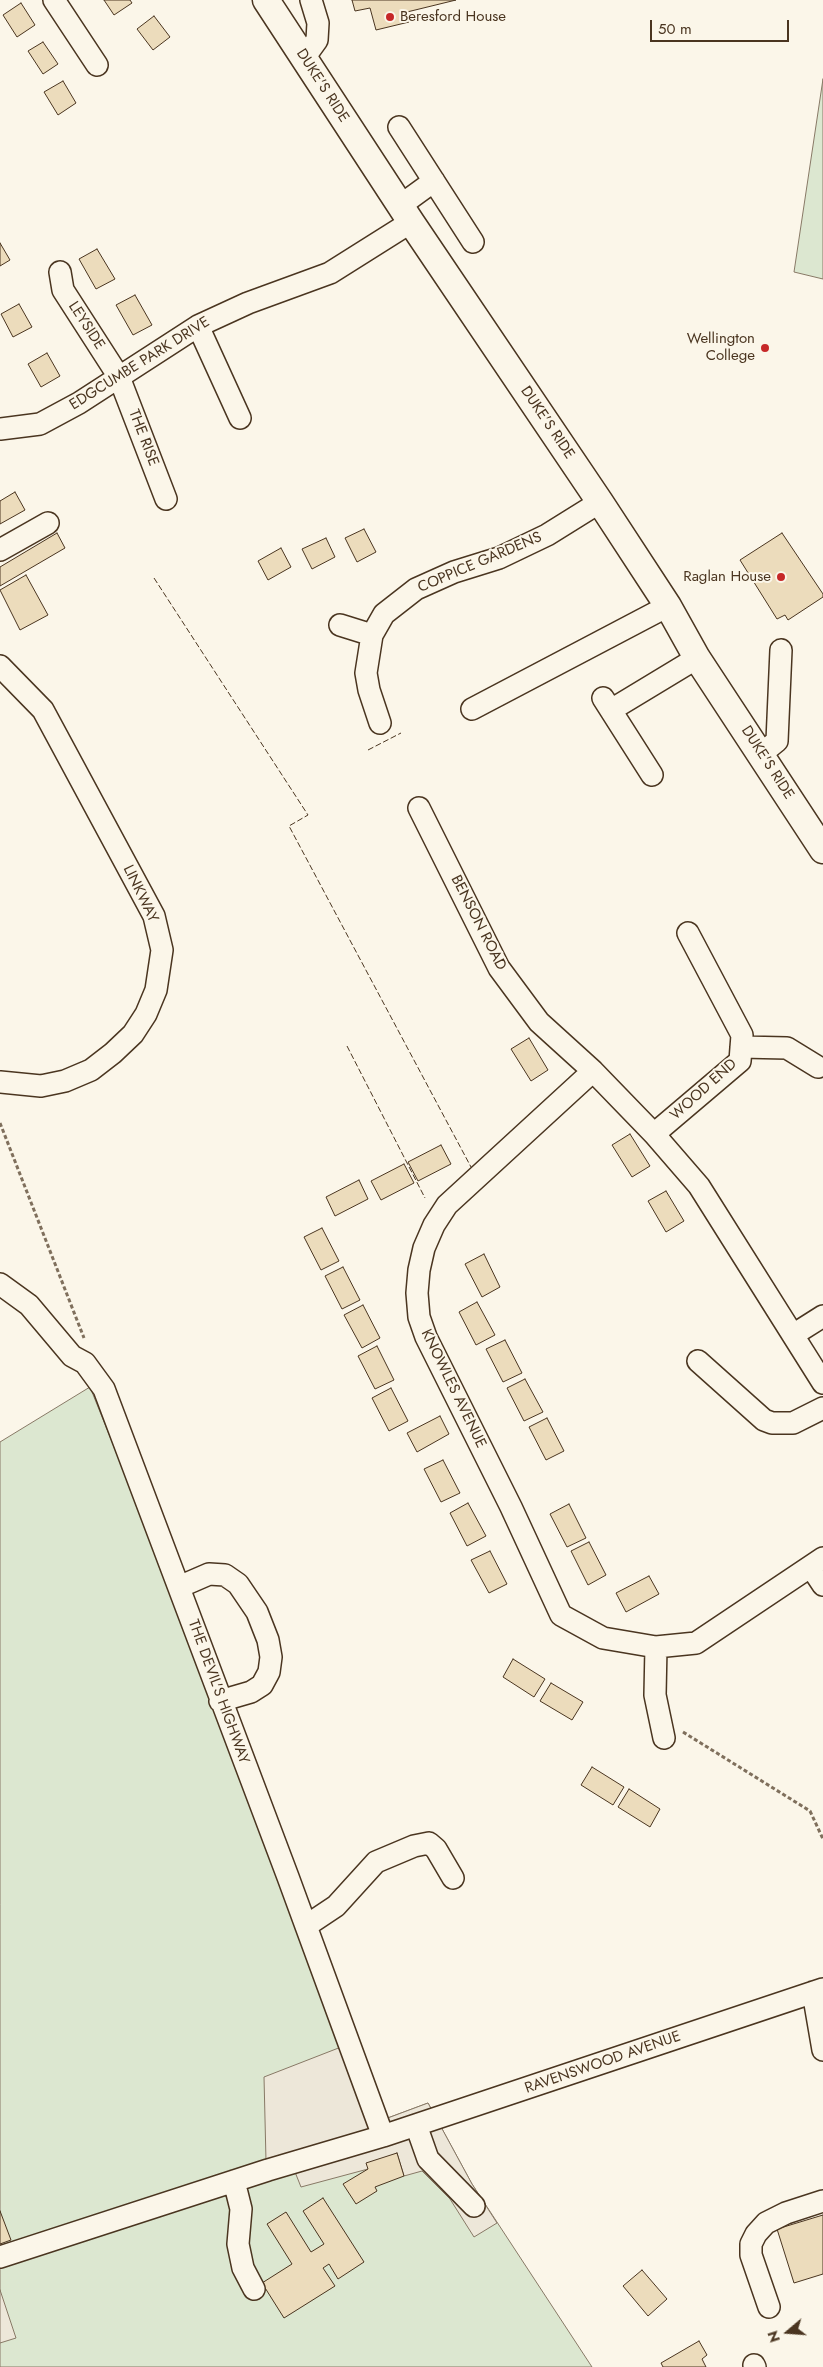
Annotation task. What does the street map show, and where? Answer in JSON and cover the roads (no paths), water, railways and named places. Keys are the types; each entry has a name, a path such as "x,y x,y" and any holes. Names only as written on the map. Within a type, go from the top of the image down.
{"main road":[{"name":"DUKE'S RIDE","path":"266,0 406,214 600,502 668,606 697,658 762,754 823,850"}],"street":[{"path":"54,0 97,65"},
{"path":"304,58 317,40 318,23 311,0"},
{"path":"399,127 473,242"},
{"name":"EDGCUMBE PARK DRIVE","path":"0,429 40,424 119,377 198,326 248,302 330,273 406,214 434,181"},
{"name":"LEYSIDE","path":"60,272 63,290 119,377"},
{"path":"198,326 240,418"},
{"name":"THE RISE","path":"119,377 166,499"},
{"name":"COPPICE GARDENS","path":"380,724 369,690 366,673 372,635 384,614 416,589 454,572 499,558 546,535 600,502"},
{"path":"0,550 48,523"},
{"path":"472,709 668,606"},
{"path":"340,626 372,635"},
{"path":"762,754 778,741 781,650"},
{"path":"652,775 607,704 697,658"},
{"name":"LINKWAY","path":"0,666 43,710 154,916 162,950 156,990 146,1014 133,1034 113,1053 90,1070 65,1081 41,1086 0,1082"},
{"name":"BENSON ROAD","path":"419,808 499,968 539,1022 593,1071"},
{"name":"WOOD END","path":"654,1134 740,1062 742,1035 688,933"},
{"path":"741,1047 787,1048 818,1067"},
{"path":"593,1071 654,1134 699,1186 823,1383"},
{"name":"KNOWLES AVENUE","path":"593,1071 448,1205 434,1225 420,1262 417,1293 419,1317 426,1337 561,1615 603,1638 656,1647 696,1643 817,1563"},
{"name":"THE DEVIL'S HIGHWAY","path":"0,1284 29,1305 72,1356 85,1363 104,1389 180,1587 220,1701 306,1926 383,2136"},
{"path":"793,1336 823,1316"},
{"path":"698,1361 764,1420 772,1423 793,1423 823,1408"},
{"path":"817,1563 823,1586"},
{"path":"180,1587 209,1574 225,1575 238,1584 257,1612 268,1640 272,1657 269,1672 262,1684 251,1692 220,1701"},
{"path":"656,1647 655,1696 664,1738"},
{"path":"306,1926 336,1906 376,1862 414,1846 429,1843 436,1849 453,1878"},
{"path":"818,1991 823,2050"},
{"name":"RAVENSWOOD AVENUE","path":"0,2257 234,2181 383,2136 818,1991"},
{"path":"416,2125 428,2159 474,2206"},
{"path":"234,2181 241,2208 238,2244 243,2268 254,2289"},
{"path":"768,2307 751,2255 751,2244 756,2234 766,2223 786,2213 823,2201"}],"place":[{"name":"Beresford House","path":"390,17"},
{"name":"Wellington College","path":"765,348"},
{"name":"Raglan House","path":"781,577"}]}
